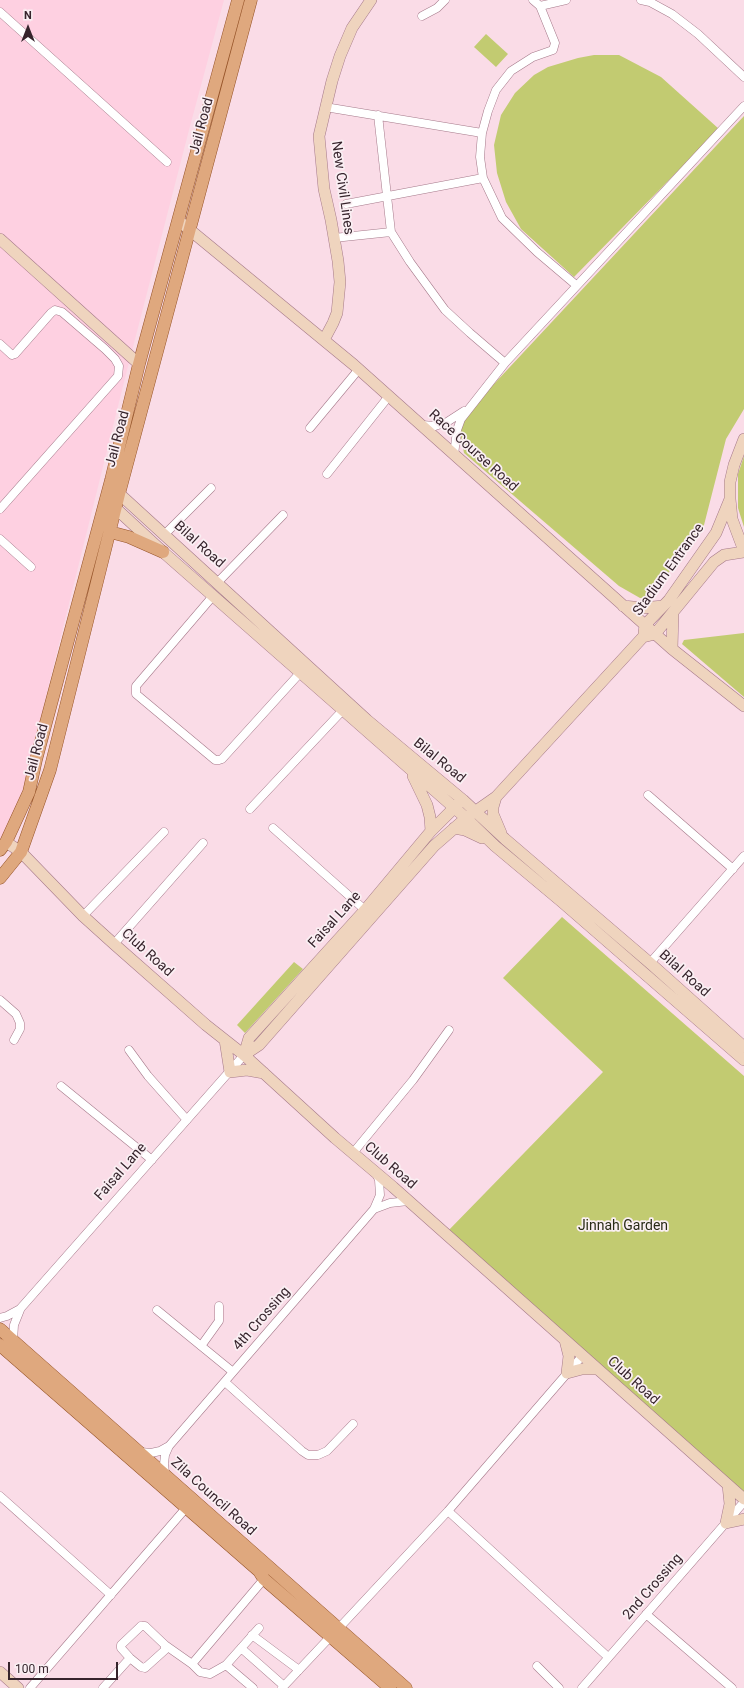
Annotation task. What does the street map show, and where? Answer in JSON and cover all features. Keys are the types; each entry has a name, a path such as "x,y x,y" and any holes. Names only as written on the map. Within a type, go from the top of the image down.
{"main road":[{"name":"Jail Road","path":"3,846 29,792 106,498 139,364 238,0"},
{"name":"New Civil Lines","path":"324,340 337,313 339,290 338,261 324,189 319,136 332,81 343,49 352,28 372,0"},
{"name":"Jail Road","path":"0,878 21,852 50,770 119,494 252,3"},
{"name":"Race Course Road","path":"179,221 359,369 672,649 744,706"},
{"path":"0,239 139,364"},
{"path":"643,637 655,634 719,558 724,555 744,552 732,519 730,482 734,464 744,439"},
{"name":"Bilal Road","path":"109,485 367,720 463,800 504,839 650,963 744,1047"},
{"name":"Bilal Road","path":"106,498 163,552 466,818 495,846 562,902 744,1060"},
{"name":"Stadium Entrance","path":"643,637 645,625 664,606 703,554 716,533 730,500"},
{"path":"110,532 129,537 163,552"},
{"path":"623,606 643,608 664,606"},
{"path":"672,649 673,613"},
{"name":"Faisal Lane","path":"244,1055 259,1045 434,846 466,818 496,798 643,637"},
{"path":"410,770 427,805 430,817 431,832"},
{"path":"496,798 493,807 493,814 504,839"},
{"name":"Faisal Lane","path":"244,1055 249,1038 365,910 431,832 463,800"},
{"path":"454,828 478,835 495,846"},
{"name":"Club Road","path":"3,846 21,852 83,916 114,944 206,1025 244,1055 744,1499"},
{"path":"225,1040 230,1072 247,1070 264,1073"},
{"name":"Zila Council Road","path":"0,1329 165,1473 275,1573 335,1632 372,1665 406,1688"},
{"path":"565,1340 569,1356 567,1373 582,1369 598,1369"},
{"name":"Zila Council Road","path":"0,1345 259,1571 264,1579 335,1632"},
{"path":"728,1485 730,1504 726,1523 744,1519"},
{"name":"Zila Council Road","path":"372,1665 390,1688"},
{"path":"0,1672 18,1688"}],"street":[{"path":"422,16 437,8 445,0"},
{"path":"533,0 540,6 555,43 552,50 533,57 512,71 496,90 488,110 482,133 480,157 483,178 502,218 537,252 576,285"},
{"path":"540,6 566,0"},
{"path":"641,0 650,2 672,14 698,34 744,78"},
{"path":"0,12 167,162"},
{"path":"454,454 457,430 461,419 469,407 576,285 744,106"},
{"path":"325,107 482,133"},
{"path":"378,115 391,232 410,262 445,310 506,363"},
{"path":"346,204 483,178"},
{"path":"334,238 391,232"},
{"path":"0,344 12,355 15,354 55,310 62,312 105,349 115,359 119,366 118,376 0,509"},
{"path":"310,428 359,369"},
{"path":"327,474 389,396"},
{"path":"422,425 435,426 447,422 469,407"},
{"path":"164,535 211,488"},
{"path":"217,583 283,515"},
{"path":"0,539 32,567"},
{"path":"213,596 136,686 136,694 216,760 219,760 222,759 300,673"},
{"path":"250,809 343,710"},
{"path":"648,795 733,869"},
{"path":"273,828 365,910"},
{"path":"83,916 164,832"},
{"path":"114,944 203,843"},
{"path":"650,963 744,856"},
{"path":"0,1000 16,1014 20,1023 20,1029 14,1040"},
{"path":"353,1153 413,1080 449,1030"},
{"path":"128,1050 148,1076 187,1120"},
{"name":"Faisal Lane","path":"0,1318 20,1309 244,1055"},
{"path":"60,1086 152,1160"},
{"path":"374,1209 380,1195 379,1180 376,1173"},
{"path":"374,1209 390,1203 408,1201"},
{"name":"4th Crossing","path":"165,1473 165,1455 169,1446 374,1209"},
{"path":"201,1346 219,1321 219,1306"},
{"name":"Faisal Lane","path":"13,1340 14,1325 20,1309"},
{"path":"157,1310 233,1372"},
{"path":"240,1648 283,1687 448,1511 583,1355"},
{"path":"225,1382 308,1455 318,1455 326,1451 353,1424"},
{"path":"141,1452 156,1452 169,1446"},
{"path":"0,1496 111,1595"},
{"name":"2nd Crossing","path":"582,1688 744,1502"},
{"path":"30,1688 186,1508"},
{"path":"448,1511 608,1657"},
{"path":"192,1664 264,1579"},
{"path":"646,1614 732,1688"},
{"path":"165,1645 165,1650 145,1668 141,1667 130,1658 122,1649 121,1645 140,1626 145,1626 165,1645 192,1664 200,1672 210,1674 226,1665 260,1628"},
{"path":"252,1635 299,1670"},
{"path":"103,1688 130,1658"},
{"path":"226,1665 253,1688"},
{"path":"537,1666 559,1688"}],"shaded area":[{"path":"0,0 224,0 125,378 23,789 5,834 0,839"}],"green space":[{"path":"486,34 508,54 496,67 474,47"},
{"path":"594,55 619,55 661,77 719,129 574,277 521,229 506,202 497,173 494,145 501,115 515,93 534,75 548,67"},
{"path":"744,116 744,409 726,439 704,525 652,595 648,598 640,598 619,586 464,453 460,432 466,414"},
{"path":"744,456 744,527 738,508 738,474"},
{"path":"744,633 744,697 682,644 684,640"},
{"name":"Jinnah Garden","path":"562,917 744,1076 744,1493 446,1233 603,1072 503,978"},
{"path":"294,962 303,969 245,1033 237,1025"}]}
